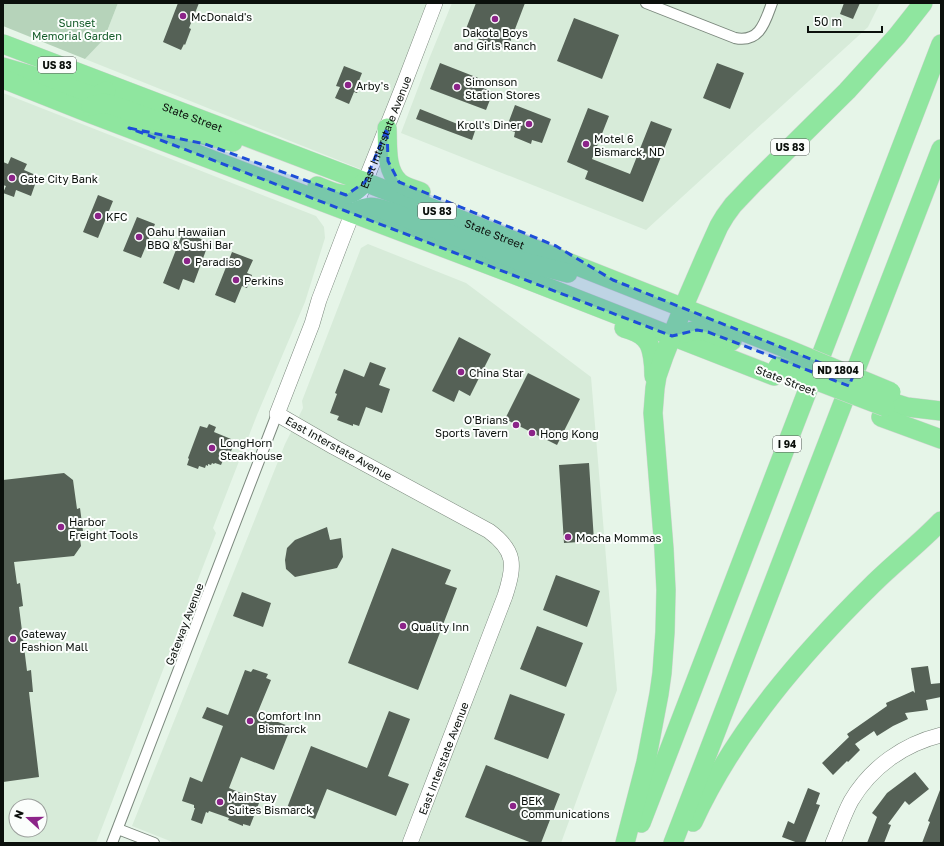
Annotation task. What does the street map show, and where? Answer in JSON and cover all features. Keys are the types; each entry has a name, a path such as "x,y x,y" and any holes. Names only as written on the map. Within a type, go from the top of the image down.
{"highway":[{"name":"US 83","path":"683,308 719,226 733,205 847,91 923,3"},
{"name":"I 94","path":"633,843 941,44"},
{"name":"State Street","path":"6,46 365,182 683,308 779,363 886,404 941,439"},
{"path":"3,67 51,81 89,95 97,96 106,91"},
{"name":"State Street","path":"3,79 703,348 779,363 886,404 941,410"},
{"path":"91,106 104,103 162,124 195,133 230,141 276,148"},
{"path":"129,128 169,134 205,144 336,193 346,195 354,192 365,182"},
{"path":"387,128 388,161 392,173 399,182 556,246 613,280"},
{"path":"673,843 941,149"},
{"path":"353,213 368,206 376,207 520,261 553,270 613,280"},
{"path":"398,230 420,248 634,332 646,340 652,352 655,388"},
{"path":"625,843 646,762 659,694 666,632 664,556 653,413 655,388 661,364 683,308"},
{"path":"672,336 698,330 708,332 779,363"},
{"path":"886,404 941,429"},
{"path":"683,843 702,802 720,771 747,729 776,689 812,647 855,602 941,521"}],"street":[{"name":"East Interstate Avenue","path":"410,843 505,596 511,575 510,554 505,544 489,531 334,447 278,414 312,324 319,300 435,3"},
{"path":"646,3 741,40 757,34 764,23 772,3"},
{"name":"Gateway Avenue","path":"112,843 278,414"},
{"path":"833,843 852,800 866,781 882,764 915,744 927,739 941,736"},
{"path":"118,829 154,843"}],"highlighted area":[{"path":"129,128 205,144 346,195 365,182 387,128 388,161 399,182 556,246 613,280 853,376 849,386 708,332 697,330 672,336"}],"shaded area":[{"path":"118,3 428,3 363,170 85,59 104,39"},
{"path":"452,3 880,3 868,27 646,230 401,133"},
{"path":"3,93 316,216 324,227 325,238 305,302 257,415 213,528 216,533 96,843 3,843"},
{"path":"368,244 466,283 591,377 617,690 561,843 175,843 132,826 285,444 303,408 302,401 361,248"}],"green space":[{"name":"Sunset Memorial Garden","path":"3,3 118,3 104,39 85,59 3,26"}],"building":[{"name":"McDonald's","path":"178,3 199,3 189,28 191,29 185,45 184,44 181,50 163,42"},
{"name":"Dakota Boys and Girls Ranch","path":"476,3 525,3 507,50 464,34"},
{"path":"844,3 860,3 853,19 840,14"},
{"path":"574,18 619,35 602,79 557,61"},
{"name":"Simonson Station Stores","path":"440,63 486,81 483,88 493,92 486,110 430,89"},
{"path":"717,63 744,73 730,109 703,98"},
{"name":"Arby's","path":"344,66 362,73 358,83 361,83 357,93 354,92 349,104 335,98 340,87 336,86"},
{"name":"Kroll's Diner","path":"515,105 551,119 542,143 532,140 531,144 514,137 515,132 506,129"},
{"name":"Motel 6 Bismarck, ND","path":"588,108 609,116 592,159 630,174 651,121 672,129 643,202 585,179 588,171 567,162"},
{"name":"Simonson Station Stores","path":"420,109 475,131 472,140 416,119"},
{"name":"Gate City Bank","path":"11,157 27,164 24,170 38,176 31,196 16,190 14,197 3,193 6,186 3,185 3,162 8,164"},
{"name":"KFC","path":"98,195 113,201 98,238 83,232"},
{"name":"Oahu Hawaiian BBQ & Sushi Bar","path":"137,217 155,224 141,258 123,251"},
{"name":"Paradiso","path":"183,232 209,242 194,283 183,279 179,290 163,283"},
{"name":"Perkins","path":"232,252 253,260 247,273 252,275 247,288 242,286 235,303 215,295"},
{"name":"China Star","path":"459,337 491,354 470,396 459,390 454,402 432,391"},
{"path":"370,362 386,368 379,385 390,389 382,413 366,407 359,426 353,424 353,426 337,420 339,416 330,413 337,394 335,393 344,369 364,377"},
{"path":"528,373 580,399 557,445 505,419"},
{"name":"LongHorn Steakhouse","path":"209,424 216,427 214,432 231,439 230,442 234,444 230,454 226,453 221,465 212,463 211,465 208,464 208,466 206,465 205,468 199,466 198,469 187,465 188,458 200,426 207,428"},
{"path":"589,463 594,541 564,543 559,465"},
{"name":"Gateway Fashion Mall","path":"64,473 73,480 77,509 80,508 83,531 79,531 81,546 74,556 14,562 17,584 20,583 23,606 19,607 27,671 31,670 33,692 29,692 39,777 3,782 3,480"},
{"path":"327,527 330,540 341,538 343,557 337,568 295,577 286,569 285,560 287,548 295,540"},
{"name":"Quality Inn","path":"392,548 451,570 445,584 457,588 418,690 348,663"},
{"path":"556,575 600,591 587,627 543,610"},
{"path":"242,592 271,603 263,627 233,616"},
{"path":"537,626 583,643 566,687 520,669"},
{"path":"928,666 931,684 941,683 941,697 926,700 928,710 905,713 908,719 877,736 874,731 855,744 860,750 833,775 822,763 849,737 847,734 887,706 886,703 913,691 915,693 911,668"},
{"name":"Comfort Inn Bismarck","path":"253,669 268,674 266,678 271,680 257,714 291,727 274,770 241,757 229,788 253,798 252,800 259,803 250,826 243,824 243,826 228,820 229,818 209,811 208,813 206,812 202,824 191,820 195,808 194,805 182,801 190,777 202,782 223,726 202,718 207,707 228,715 245,670 251,672"},
{"path":"510,694 565,714 548,759 494,739"},
{"path":"389,711 410,719 388,776 409,784 396,816 327,789 315,819 287,808 311,746 367,768"},
{"name":"BEK Communications","path":"486,765 560,794 541,843 532,843 465,817"},
{"path":"915,772 929,789 909,805 905,801 888,824 891,825 884,843 867,843 877,817 872,813 887,793"},
{"path":"808,788 820,793 816,804 820,805 805,843 798,843 782,837 788,821 794,824"},
{"path":"940,790 941,843 922,843 930,822 928,821"}],"place":[{"name":"McDonald's","path":"183,16"},
{"name":"Dakota Boys and Girls Ranch","path":"495,19"},
{"name":"Arby's","path":"348,85"},
{"name":"Simonson Station Stores","path":"457,87"},
{"name":"Kroll's Diner","path":"529,124"},
{"name":"Motel 6 Bismarck, ND","path":"586,144"},
{"name":"Gate City Bank","path":"12,178"},
{"name":"KFC","path":"98,216"},
{"name":"Oahu Hawaiian BBQ & Sushi Bar","path":"139,237"},
{"name":"Paradiso","path":"187,261"},
{"name":"Perkins","path":"236,280"},
{"name":"China Star","path":"461,372"},
{"name":"O'Brians Sports Tavern","path":"516,425"},
{"name":"Hong Kong","path":"532,433"},
{"name":"LongHorn Steakhouse","path":"212,448"},
{"name":"Harbor Freight Tools","path":"61,527"},
{"name":"Mocha Mommas","path":"568,537"},
{"name":"Quality Inn","path":"403,626"},
{"name":"Gateway Fashion Mall","path":"13,639"},
{"name":"Comfort Inn Bismarck","path":"250,721"},
{"name":"MainStay Suites Bismarck","path":"220,802"},
{"name":"BEK Communications","path":"513,806"}]}
